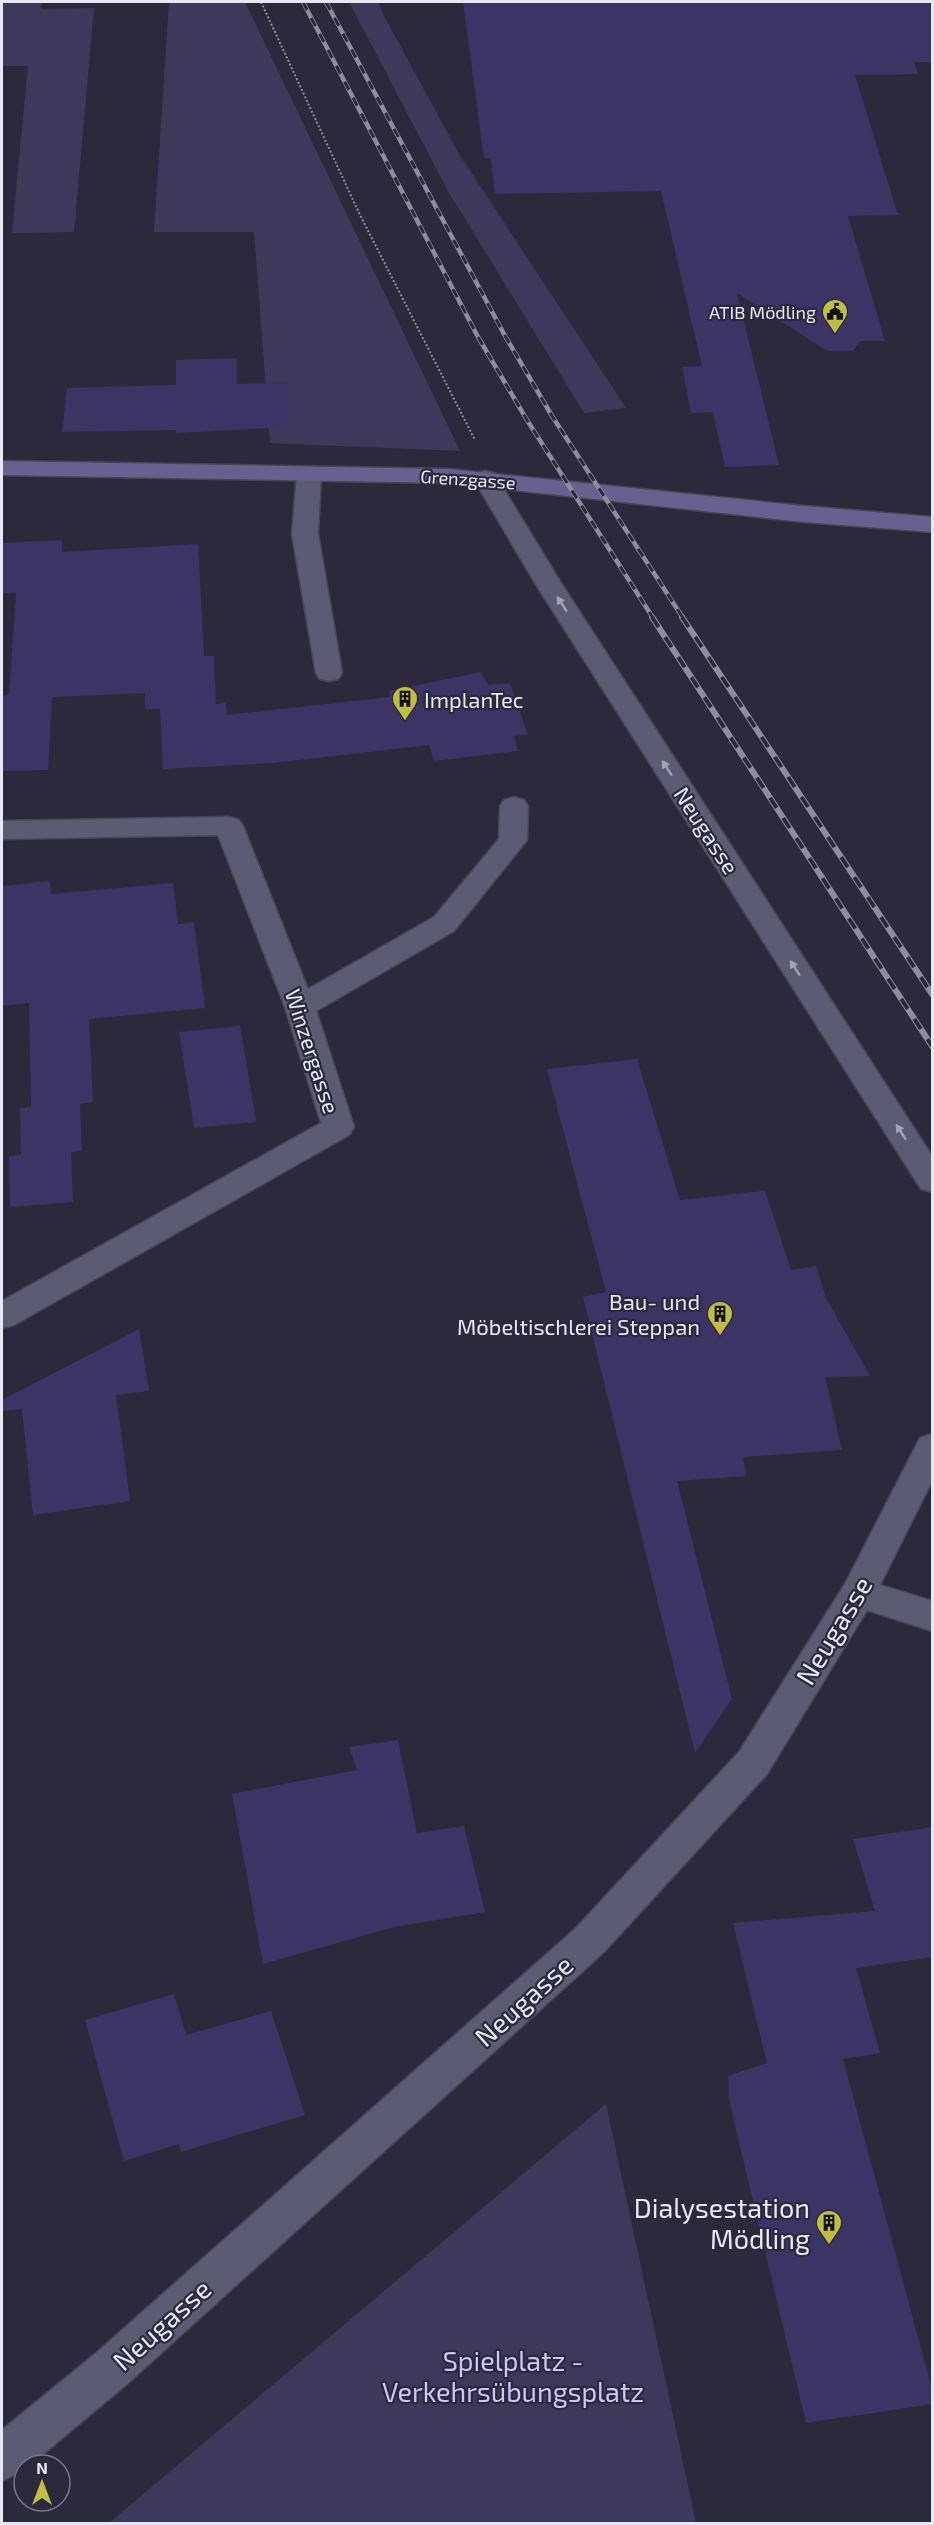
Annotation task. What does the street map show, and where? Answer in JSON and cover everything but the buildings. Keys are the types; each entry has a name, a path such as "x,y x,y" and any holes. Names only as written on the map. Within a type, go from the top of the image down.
{"street":[{"name":"Grenzgasse","path":"2,468 485,478 804,514 933,525"},
{"path":"309,474 305,534 328,673"},
{"name":"Neugasse","path":"485,478 548,583 933,1181"},
{"path":"300,1007 444,924 513,840 514,806"},
{"name":"Winzergasse","path":"2,830 229,826 300,1007 338,1128 2,1316"},
{"name":"Neugasse","path":"2,2459 111,2369 590,1940 753,1763 858,1593 933,1447"},
{"path":"858,1593 933,1616"}],"path":[{"path":"261,2 360,215 475,440 485,478"}],"green space":[{"path":"2,2 42,2 41,9 94,8 74,232 12,233 28,66 2,66"},
{"path":"169,2 245,2 460,451 270,443 254,232 154,232"},
{"path":"349,2 378,2 459,154 626,408 584,413 448,191"},
{"name":"Spielplatz - Verkehrsübungsplatz","path":"606,2104 696,2523 109,2523"}],"railway":[{"path":"303,2 478,337 527,420 653,618"},
{"path":"326,2 504,334 552,416 683,618"},
{"path":"652,617 932,1046"},
{"path":"682,617 932,994"}],"place":[{"name":"ATIB Mödling","path":"835,335"},
{"name":"ImplanTec","path":"405,722"},
{"name":"Bau- und Möbeltischlerei Steppan","path":"720,1337"},
{"name":"Dialysestation Mödling","path":"829,2246"}]}
